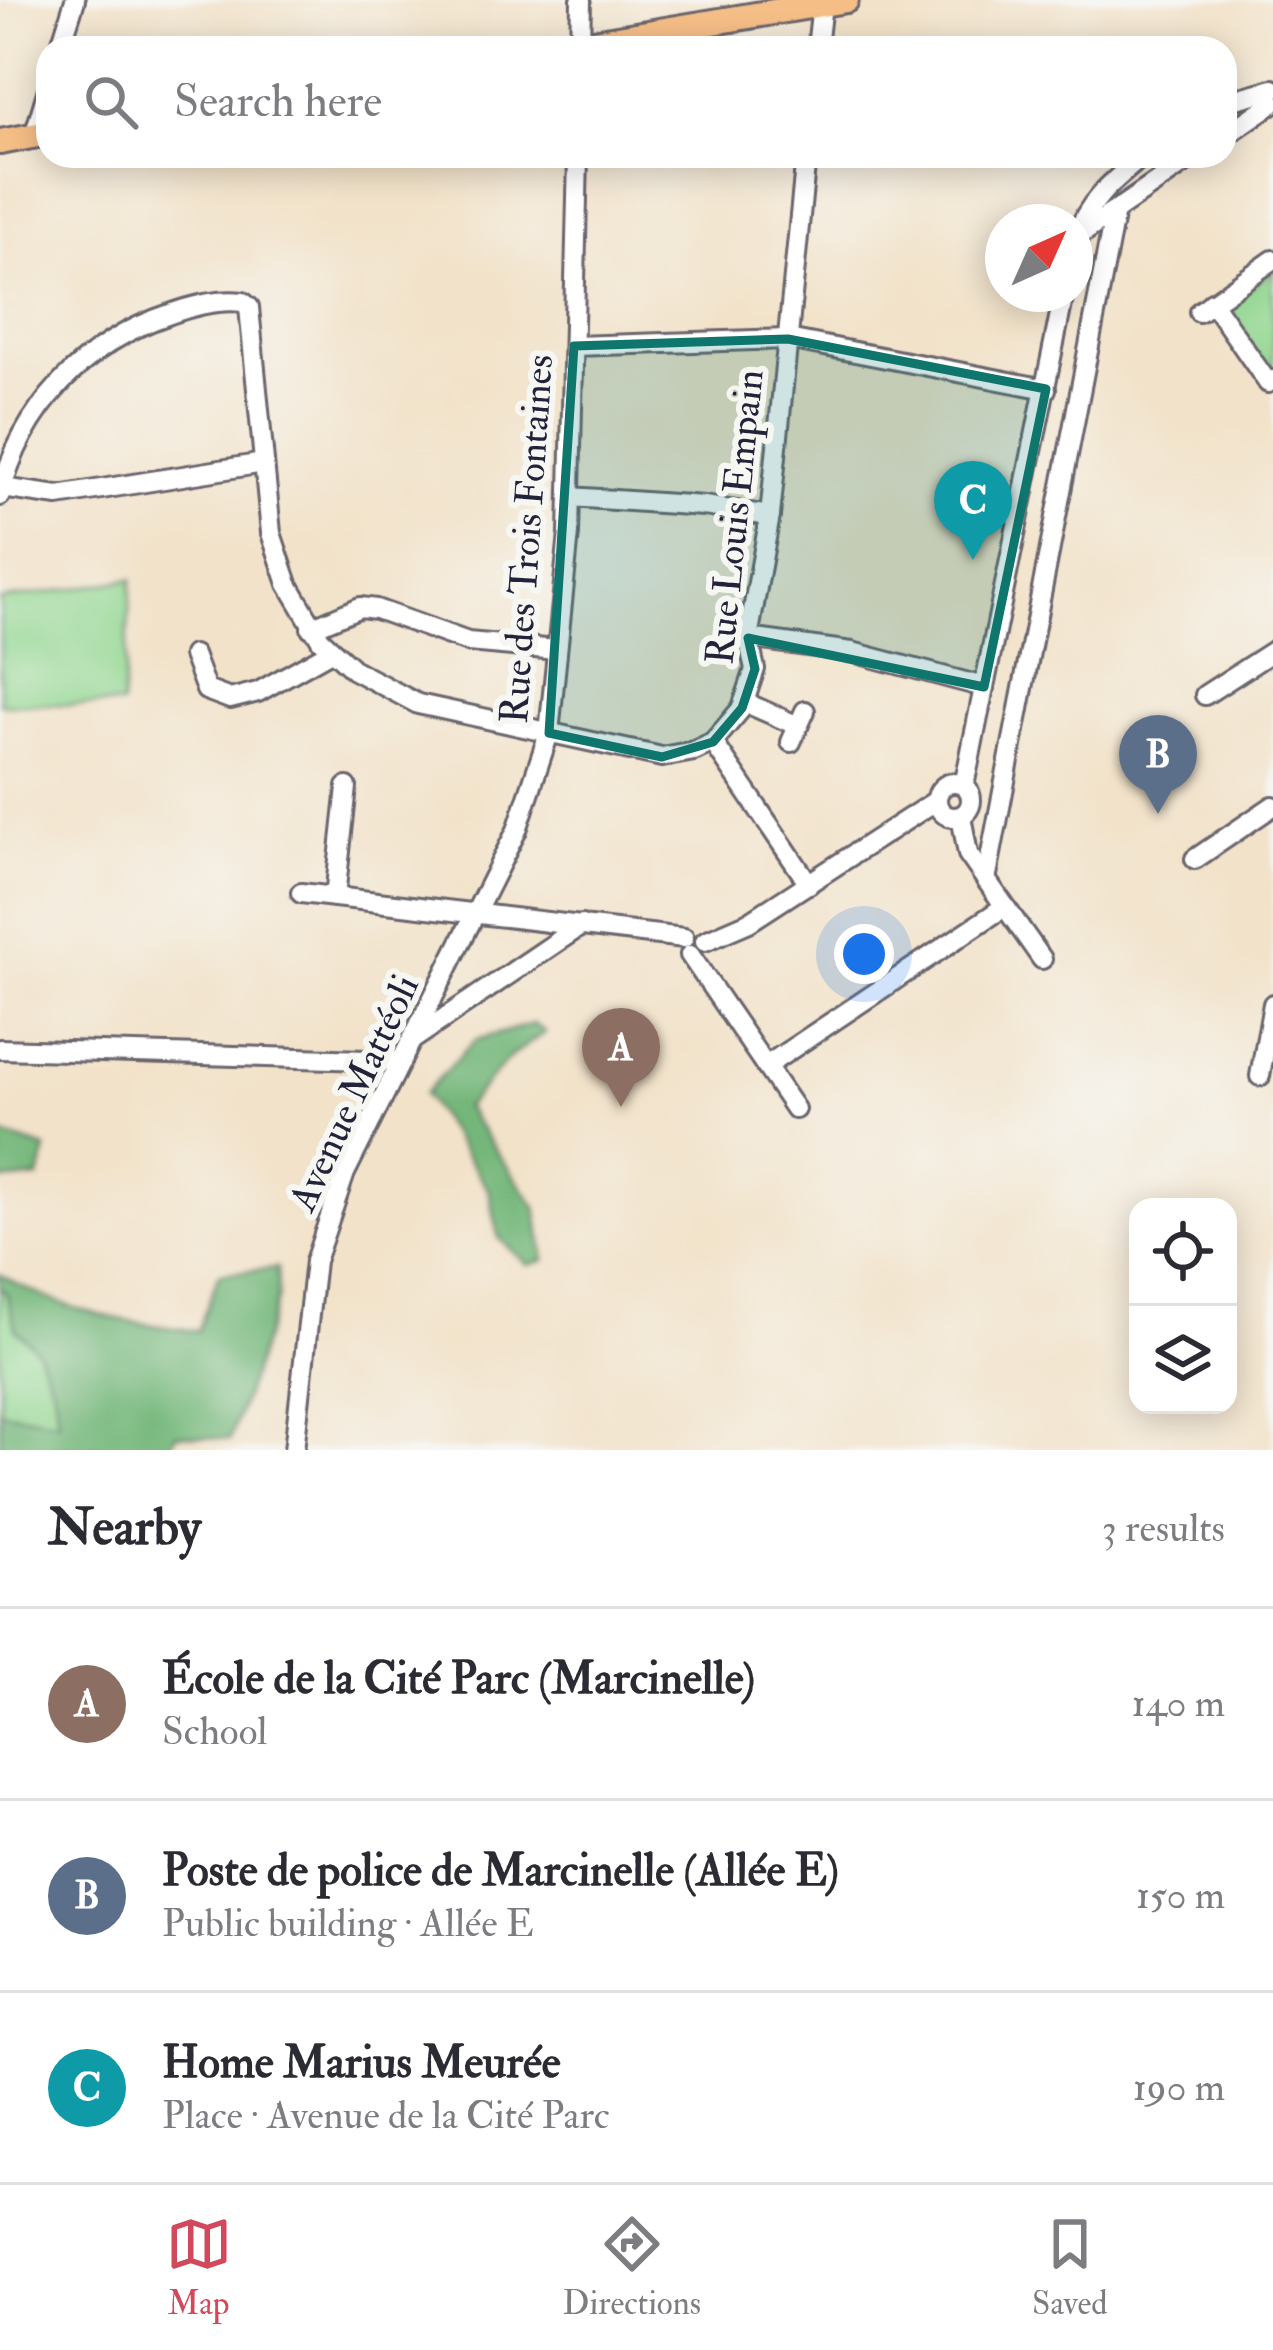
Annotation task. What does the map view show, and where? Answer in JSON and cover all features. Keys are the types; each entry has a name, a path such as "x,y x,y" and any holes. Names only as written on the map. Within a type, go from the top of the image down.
{"main road":[{"path":"636,36 834,2"},
{"path":"0,142 36,136"}],"street":[{"path":"64,36 75,0"},
{"path":"574,36 581,0"},
{"path":"822,36 834,2"},
{"path":"1237,98 1273,89"},
{"path":"1237,128 1273,103"},
{"name":"Rue des Trois Fontaines","path":"476,913 518,830 549,733 570,497 578,168"},
{"name":"Rue Louis Empain","path":"713,742 744,702 755,669 748,638 770,516 805,168"},
{"path":"1093,204 1129,168"},
{"path":"1093,227 1178,168"},
{"path":"986,880 1115,211"},
{"path":"1270,381 1206,307 1273,260"},
{"path":"264,463 58,496 1,492 5,470 24,430 57,386 94,352 154,319 188,308 234,301 249,307 271,533 288,584 311,628 332,651 353,670 418,704 662,758 713,742 809,884"},
{"path":"964,786 1061,312"},
{"path":"574,346 788,339 1046,388"},
{"path":"570,497 704,506 770,516"},
{"path":"1004,592 1042,599"},
{"path":"311,628 360,607 376,608 468,642 557,650"},
{"path":"748,638 852,652 984,687"},
{"path":"193,655 206,690 230,699 258,692 332,651"},
{"path":"1205,695 1273,651"},
{"name":"Rue Louis Empain","path":"744,702 798,726"},
{"path":"301,893 582,925 693,945 749,922 937,800 944,787 953,783 970,794 971,804 962,816 968,854 1042,958"},
{"path":"335,897 347,787"},
{"path":"937,800 945,815 962,816"},
{"path":"1195,859 1273,806"},
{"path":"766,1066 1004,907"},
{"name":"Avenue Mattéoli","path":"295,1450 315,1262 345,1173 476,913"},
{"path":"411,1041 582,925"},
{"path":"693,945 795,1109"},
{"path":"1266,1072 1273,1004"},
{"path":"0,1049 400,1061"}],"highlighted area":[{"path":"788,339 1046,389 984,687 748,638 755,669 742,708 713,742 662,757 549,733 574,346"}],"green space":[{"path":"1273,271 1273,374 1217,309"},
{"path":"132,579 122,705 0,704 0,600"},
{"path":"533,1024 545,1032 510,1057 465,1107 536,1207 545,1260 528,1265 499,1238 489,1190 424,1094 475,1040"},
{"path":"0,1134 46,1149 39,1178 0,1181"},
{"path":"277,1268 278,1297 230,1440 176,1434 168,1450 0,1450 0,1411 58,1421 55,1395 38,1351 16,1329 6,1292 0,1289 0,1274 71,1307 198,1331 219,1274"},
{"path":"0,1289 6,1292 16,1329 38,1351 55,1395 58,1422 0,1411"}],"place":[{"name":"Home Marius Meurée","path":"973,560"},
{"name":"Poste de police de Marcinelle (Allée E)","path":"1158,814"},
{"name":"École de la Cité Parc (Marcinelle)","path":"621,1107"}]}
